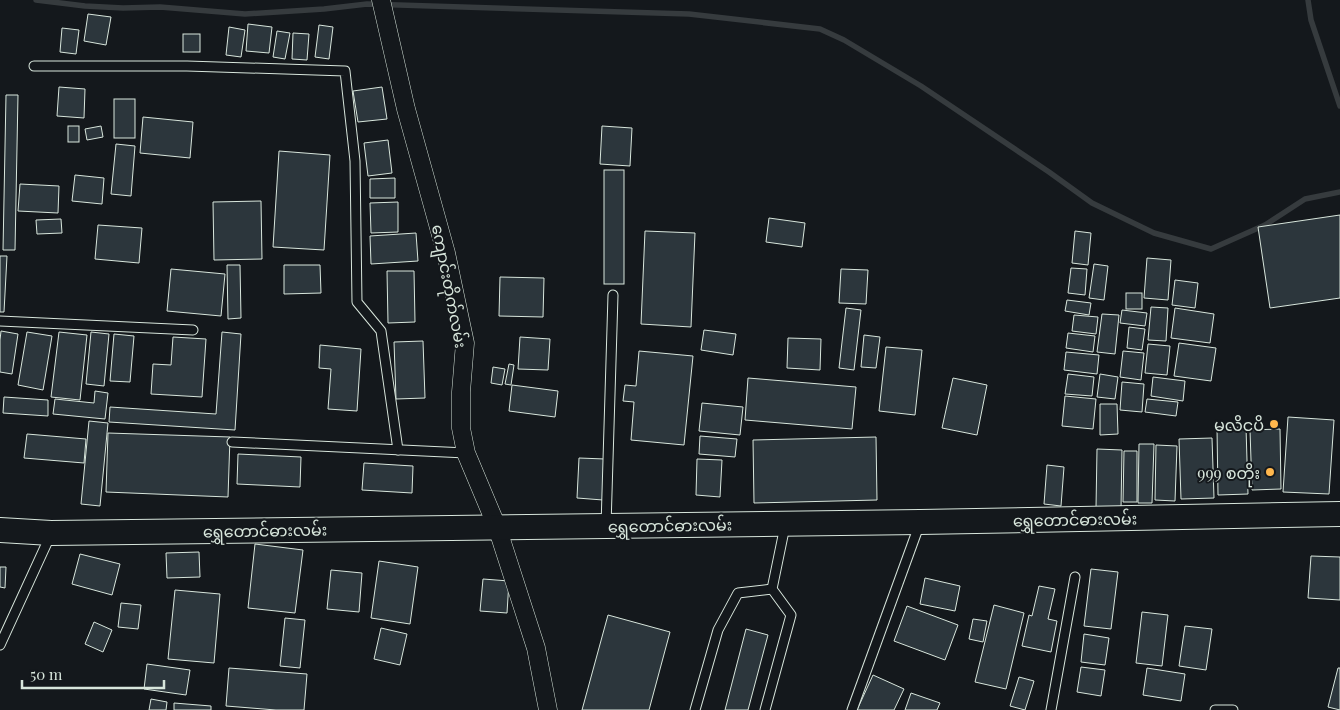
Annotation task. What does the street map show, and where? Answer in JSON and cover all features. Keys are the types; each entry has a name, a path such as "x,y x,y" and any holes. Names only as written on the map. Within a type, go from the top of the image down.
{"street":[{"name":"ကျောင်းတိုက်လမ်း","path":"382,2 406,109 446,253 464,343 461,428 466,453 497,527 536,648 548,710"},
{"name":"ရွှေတောင်ဓားလမ်း","path":"0,530 51,533 786,524 1340,514"}],"lane":[{"path":"34,66 187,66 345,71 355,161 357,302 381,331 398,450"},
{"path":"606,526 613,295"},
{"path":"0,321 193,330"},
{"path":"232,442 466,453"},
{"path":"852,710 920,522"},
{"path":"765,710 791,615 772,589 786,524"},
{"path":"0,645 51,533"},
{"path":"1051,710 1075,577"},
{"path":"695,710 718,630 738,593 772,589"},
{"path":"1215,710 1233,710"}],"building":[{"path":"88,14 111,17 106,45 84,41"},
{"path":"248,24 272,27 269,53 246,51"},
{"path":"319,25 333,27 329,59 315,57"},
{"path":"229,27 245,30 241,57 226,55"},
{"path":"62,28 79,30 76,54 60,52"},
{"path":"277,31 290,33 285,59 273,57"},
{"path":"293,33 309,34 307,60 292,59"},
{"path":"183,34 200,34 200,52 183,52"},
{"path":"59,87 85,89 84,118 57,116"},
{"path":"382,87 387,119 358,122 353,91"},
{"path":"6,95 18,95 15,250 3,250"},
{"path":"114,99 135,99 135,138 114,138"},
{"path":"143,117 193,122 190,158 140,153"},
{"path":"68,126 79,126 79,142 68,142"},
{"path":"101,126 103,137 87,140 85,129"},
{"path":"602,126 632,128 630,166 600,164"},
{"path":"388,140 392,173 368,176 364,143"},
{"path":"116,144 135,146 131,196 111,194"},
{"path":"279,151 330,155 324,250 273,247"},
{"path":"604,170 624,170 624,284 604,284"},
{"path":"75,175 104,178 102,204 72,201"},
{"path":"395,178 395,198 370,198 370,179"},
{"path":"20,184 59,186 58,213 18,211"},
{"path":"261,201 262,259 214,260 213,202"},
{"path":"398,202 398,232 371,233 370,203"},
{"path":"1340,215 1340,298 1270,308 1258,227"},
{"path":"769,218 805,223 802,247 766,242"},
{"path":"61,219 62,233 37,234 36,220"},
{"path":"98,225 142,228 139,263 95,259"},
{"path":"645,231 695,233 691,327 641,324"},
{"path":"1075,231 1091,233 1088,265 1072,263"},
{"path":"416,233 418,261 371,264 370,236"},
{"path":"0,256 7,256 4,312 0,312"},
{"path":"1147,258 1171,260 1168,300 1144,298"},
{"path":"1094,264 1108,266 1104,300 1089,298"},
{"path":"227,265 240,265 241,318 228,319"},
{"path":"284,265 320,265 321,293 284,294"},
{"path":"1071,268 1087,269 1085,295 1068,293"},
{"path":"171,269 225,274 221,316 167,311"},
{"path":"841,269 868,270 866,304 839,303"},
{"path":"387,271 414,271 415,322 388,323"},
{"path":"500,277 544,278 543,317 499,316"},
{"path":"1175,280 1198,283 1195,308 1172,305"},
{"path":"1126,293 1142,293 1142,309 1126,309"},
{"path":"1067,300 1091,303 1089,315 1065,311"},
{"path":"1151,307 1168,308 1166,341 1148,340"},
{"path":"846,308 861,310 854,370 839,368"},
{"path":"1175,308 1214,314 1210,343 1171,338"},
{"path":"1122,310 1147,313 1145,326 1120,323"},
{"path":"1102,314 1119,315 1115,354 1097,352"},
{"path":"1074,315 1098,317 1096,334 1072,331"},
{"path":"1129,327 1145,329 1142,350 1127,348"},
{"path":"704,330 736,334 733,355 701,350"},
{"path":"1,331 18,334 12,374 0,372"},
{"path":"27,332 52,336 43,390 18,385"},
{"path":"59,332 87,335 80,400 51,397"},
{"path":"91,332 109,334 104,386 86,384"},
{"path":"222,332 241,334 235,430 109,422 110,407 216,414"},
{"path":"1068,333 1095,336 1093,352 1066,348"},
{"path":"114,334 134,336 130,382 110,381"},
{"path":"864,335 880,337 876,368 861,367"},
{"path":"173,337 206,339 202,397 151,394 153,364 171,365"},
{"path":"520,337 550,339 548,370 518,369"},
{"path":"788,338 821,339 820,370 787,368"},
{"path":"423,341 425,398 396,399 394,342"},
{"path":"1179,343 1216,348 1211,381 1174,376"},
{"path":"1148,344 1170,346 1167,375 1145,373"},
{"path":"320,345 361,349 357,411 328,409 331,369 319,368"},
{"path":"886,347 922,350 915,415 879,411"},
{"path":"639,351 693,356 684,445 631,440 634,402 623,401 625,385 636,386"},
{"path":"1123,351 1144,353 1141,380 1120,377"},
{"path":"1066,352 1099,355 1097,374 1064,370"},
{"path":"509,364 514,365 511,385 505,384"},
{"path":"493,367 505,369 502,385 491,383"},
{"path":"1068,374 1094,377 1092,396 1065,394"},
{"path":"1100,374 1118,377 1115,399 1097,397"},
{"path":"1153,377 1185,381 1183,401 1151,396"},
{"path":"748,378 856,387 852,429 745,420"},
{"path":"953,378 987,385 977,435 942,428"},
{"path":"1122,382 1144,384 1142,412 1120,410"},
{"path":"512,385 558,391 555,417 509,411"},
{"path":"95,391 108,393 105,419 53,414 55,399 94,403"},
{"path":"1065,396 1096,399 1093,429 1062,426"},
{"path":"4,397 48,400 48,416 3,413"},
{"path":"1147,399 1178,402 1176,416 1145,412"},
{"path":"702,403 743,407 740,435 699,431"},
{"path":"1100,404 1117,404 1118,434 1100,435"},
{"path":"1288,417 1334,420 1329,494 1283,492"},
{"path":"89,421 108,423 100,506 81,504"},
{"path":"1246,427 1248,494 1218,495 1217,428"},
{"path":"1280,429 1281,489 1252,490 1250,430"},
{"path":"108,433 230,437 228,497 106,492"},
{"path":"27,434 86,439 84,463 24,458"},
{"path":"700,436 737,439 735,457 699,454"},
{"path":"876,437 877,500 754,503 753,440"},
{"path":"1212,438 1214,498 1181,499 1179,439"},
{"path":"1139,444 1154,444 1152,503 1138,503"},
{"path":"1156,445 1177,446 1175,501 1155,500"},
{"path":"1097,449 1122,450 1121,509 1096,508"},
{"path":"1124,451 1137,451 1137,502 1123,502"},
{"path":"238,454 301,457 300,487 237,484"},
{"path":"579,458 605,459 603,500 577,498"},
{"path":"697,459 722,460 720,497 696,495"},
{"path":"364,463 413,466 412,493 362,490"},
{"path":"1047,465 1064,467 1061,506 1044,504"},
{"path":"255,544 303,550 295,613 248,608"},
{"path":"199,552 200,577 167,578 166,553"},
{"path":"80,554 120,564 112,595 72,584"},
{"path":"1311,556 1340,557 1340,600 1308,598"},
{"path":"379,561 418,567 410,624 371,618"},
{"path":"0,567 6,567 5,588 0,587"},
{"path":"1091,569 1118,572 1111,629 1084,626"},
{"path":"331,570 362,573 359,612 327,609"},
{"path":"925,578 960,586 955,611 920,604"},
{"path":"483,579 509,581 507,613 480,611"},
{"path":"1039,586 1055,589 1048,619 1057,621 1051,652 1022,646 1029,615 1032,616"},
{"path":"175,590 220,594 214,663 168,659"},
{"path":"121,603 141,605 138,629 118,627"},
{"path":"994,605 1024,613 1006,689 975,682"},
{"path":"907,606 958,625 945,660 894,641"},
{"path":"1142,612 1168,615 1162,666 1136,663"},
{"path":"608,615 670,632 649,710 582,710"},
{"path":"285,618 305,620 300,668 280,666"},
{"path":"973,619 987,621 983,642 969,639"},
{"path":"94,622 112,630 103,652 85,644"},
{"path":"1185,626 1212,629 1206,670 1179,666"},
{"path":"381,628 407,634 400,665 374,659"},
{"path":"746,629 768,635 748,710 725,710"},
{"path":"1084,634 1109,638 1105,665 1081,662"},
{"path":"147,664 190,670 186,695 144,689"},
{"path":"1081,667 1105,670 1101,696 1077,692"},
{"path":"229,668 307,674 304,710 226,706"},
{"path":"1147,668 1185,674 1181,701 1143,695"},
{"path":"1338,668 1340,668 1340,710 1328,707"},
{"path":"873,675 904,689 894,710 857,710"},
{"path":"1019,677 1034,681 1025,710 1010,706"},
{"path":"911,693 940,703 937,710 905,710"},
{"path":"151,699 167,702 166,710 149,710"},
{"path":"174,703 211,706 211,710 174,710"}],"waterway":[{"path":"36,0 85,6 160,7 245,14 367,4 689,14 820,29 844,40 921,86 1092,203 1154,233 1211,249 1265,225 1305,199 1340,192"},
{"path":"1308,0 1311,20 1340,106"}],"place":[{"name":"မလိငပိ","path":"1274,424"},
{"name":"999 စတိုး","path":"1270,472"}]}
